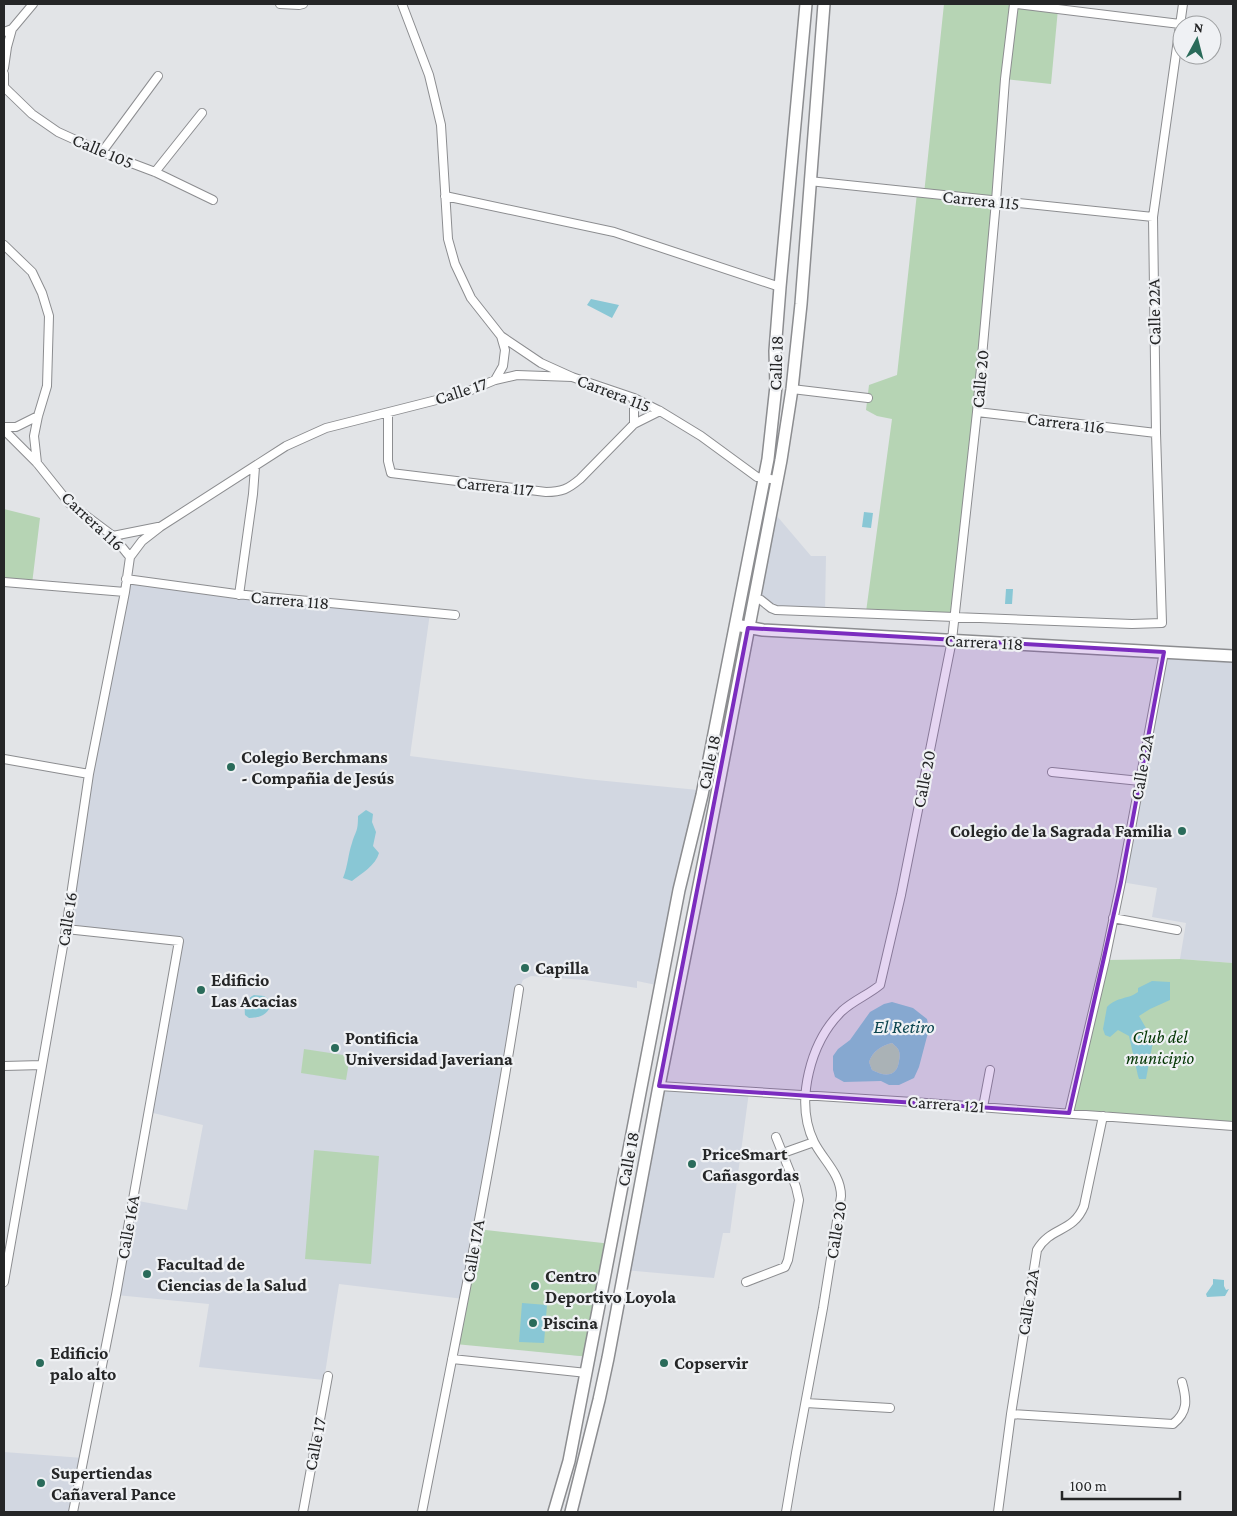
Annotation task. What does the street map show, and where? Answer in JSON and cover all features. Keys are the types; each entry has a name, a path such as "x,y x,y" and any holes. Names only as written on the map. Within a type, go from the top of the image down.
{"main road":[{"name":"Calle 18","path":"554,1512 569,1461 680,890 702,795 765,478 776,386 775,351 780,287 806,4"},
{"name":"Calle 18","path":"572,1510 608,1358 777,480 792,389 801,304 824,4"},
{"name":"Carrera 118","path":"736,626 1233,656"}],"street":[{"path":"4,68 12,29 33,4"},
{"path":"280,4 303,4"},
{"path":"402,4 429,75 441,125 448,239 454,264 471,298 501,336"},
{"path":"1016,4 1172,23"},
{"name":"Calle 20","path":"786,1512 841,1196 841,1187 837,1177 814,1142 807,1121 805,1096 819,1043 831,1023 854,1000 870,993 880,985 901,894 952,640 977,412 1005,79 1016,4"},
{"path":"4,32 12,29"},
{"name":"Calle 22A","path":"955,617 1132,624 1162,623 1156,434 1153,217 1174,65"},
{"name":"Calle 105","path":"4,74 4,87 32,114 58,132 102,152 155,172 213,200"},
{"path":"102,152 158,76"},
{"path":"155,172 202,113"},
{"name":"Carrera 115","path":"809,181 1153,217"},
{"path":"445,196 614,232 780,287"},
{"path":"4,245 32,272 42,293 49,316 47,386 34,436 37,463"},
{"name":"Carrera 115","path":"501,336 541,363 572,377 634,398 660,410 701,436 757,477 777,480"},
{"name":"Calle 17","path":"130,556 142,540 160,527 286,446 326,428 464,393 495,380 503,366 505,350 501,336"},
{"path":"495,380 517,375 572,377"},
{"path":"792,389 868,398"},
{"path":"634,398 634,424"},
{"name":"Carrera 117","path":"388,413 388,461 391,473 546,492 560,492 570,487 634,424 660,410"},
{"name":"Carrera 116","path":"977,412 1156,434"},
{"path":"4,428 16,427 38,416"},
{"name":"Carrera 116","path":"4,428 37,463 69,503 113,536 130,556"},
{"path":"239,595 255,467"},
{"path":"113,536 160,527"},
{"name":"Calle 16","path":"4,1282 66,929 89,774 125,592 130,556"},
{"name":"Carrera 118","path":"126,579 239,595 455,615"},
{"path":"4,582 125,592"},
{"path":"761,600 776,610 955,617"},
{"name":"Calle 22A","path":"1069,1113 1121,882 1164,652"},
{"path":"4,759 89,774"},
{"path":"1052,772 1140,781"},
{"path":"1113,918 1177,930"},
{"name":"Calle 16A","path":"66,929 179,941 116,1295 73,1512"},
{"name":"Calle 17A","path":"422,1512 501,1106 519,989"},
{"path":"4,1066 42,1065"},
{"path":"983,1107 990,1070"},
{"name":"Carrera 121","path":"659,1086 983,1107 1233,1126"},
{"name":"Calle 22A","path":"998,1512 1036,1250 1042,1240 1074,1223 1080,1216 1084,1206 1103,1116"},
{"path":"746,1282 763,1274 780,1270 785,1267 788,1260 799,1200 796,1187 776,1137"},
{"path":"783,1153 814,1142"},
{"path":"452,1359 586,1373"},
{"name":"Calle 17","path":"303,1512 328,1376"},
{"path":"1011,1414 1173,1424 1181,1417 1185,1407 1186,1394 1182,1382"},
{"path":"806,1403 890,1408"}],"highlighted area":[{"path":"748,628 1164,652 1121,882 1069,1113 659,1086"}],"shaded area":[{"path":"771,509 811,556 826,556 825,612 771,608 756,591"},
{"name":"Pontificia Universidad Javeriana","path":"126,579 430,613 410,756 586,779 698,790 661,986 637,981 637,988 585,980 531,976 523,980 519,989 477,1229 590,1357 533,1351 464,1299 339,1284 324,1380 199,1367 209,1304 116,1295 133,1200 187,1210 203,1125 149,1112 179,941 66,929"},
{"name":"Colegio de la Sagrada Familia","path":"1164,652 1233,656 1233,963 1180,959 1186,923 1152,917 1157,888 1121,882"},
{"name":"PriceSmart Cañasgordas","path":"659,1086 749,1092 730,1233 723,1233 714,1278 624,1270"},
{"name":"Supertiendas Cañaveral Pance","path":"4,1452 83,1458 73,1512 4,1512"}],"green space":[{"path":"944,4 1017,4 1058,9 1051,84 1005,79 955,617 866,612 892,419 877,416 866,410 869,385 897,375 917,193 924,194"},
{"path":"4,509 40,518 32,584 4,582"},
{"name":"Club del municipio","path":"1180,959 1233,963 1233,1126 1069,1113 1105,960"},
{"path":"892,1043 899,1050 899,1061 896,1070 890,1074 881,1074 872,1070 869,1062 872,1055 881,1047"},
{"path":"304,1049 350,1056 346,1080 301,1073"},
{"path":"314,1150 379,1156 371,1264 305,1259"},
{"name":"Centro Deportivo Loyola","path":"477,1229 612,1244 590,1357 455,1344"}],"water":[{"path":"591,299 619,305 612,318 587,305"},
{"path":"864,512 873,513 871,528 862,527"},
{"path":"1006,589 1013,589 1012,604 1005,604"},
{"path":"366,810 373,814 372,822 376,832 373,846 379,853 372,865 352,881 343,878 357,828 358,816"},
{"path":"1152,981 1170,982 1170,1000 1139,1016 1153,1042 1146,1079 1139,1079 1129,1036 1118,1030 1110,1037 1105,1035 1103,1029 1107,1007 1115,1001 1138,992 1138,988"},
{"path":"254,995 264,996 270,1000 270,1005 265,1014 249,1018 245,1015 245,1006 247,1001"},
{"name":"El Retiro","path":"892,1002 913,1008 927,1019 929,1029 919,1067 914,1078 899,1085 889,1085 881,1081 844,1082 835,1077 833,1056 838,1049 850,1040 870,1012","holes":["892,1043 899,1053 896,1070 890,1074 881,1074 872,1070 869,1062 872,1055 881,1047"]},
{"path":"1213,1279 1224,1280 1226,1290 1229,1289 1225,1296 1207,1297 1206,1294 1213,1284"},
{"name":"Piscina","path":"522,1303 547,1305 544,1343 519,1342"}],"place":[{"name":"Colegio Berchmans - Compañia de Jesús","path":"231,767"},
{"name":"Colegio de la Sagrada Familia","path":"1182,831"},
{"name":"Capilla","path":"525,968"},
{"name":"Edificio Las Acacias","path":"201,990"},
{"name":"Pontificia Universidad Javeriana","path":"335,1048"},
{"name":"PriceSmart Cañasgordas","path":"692,1164"},
{"name":"Facultad de Ciencias de la Salud","path":"147,1274"},
{"name":"Centro Deportivo Loyola","path":"535,1286"},
{"name":"Piscina","path":"533,1323"},
{"name":"Edificio palo alto","path":"40,1363"},
{"name":"Copservir","path":"664,1363"},
{"name":"Supertiendas Cañaveral Pance","path":"41,1483"}]}
